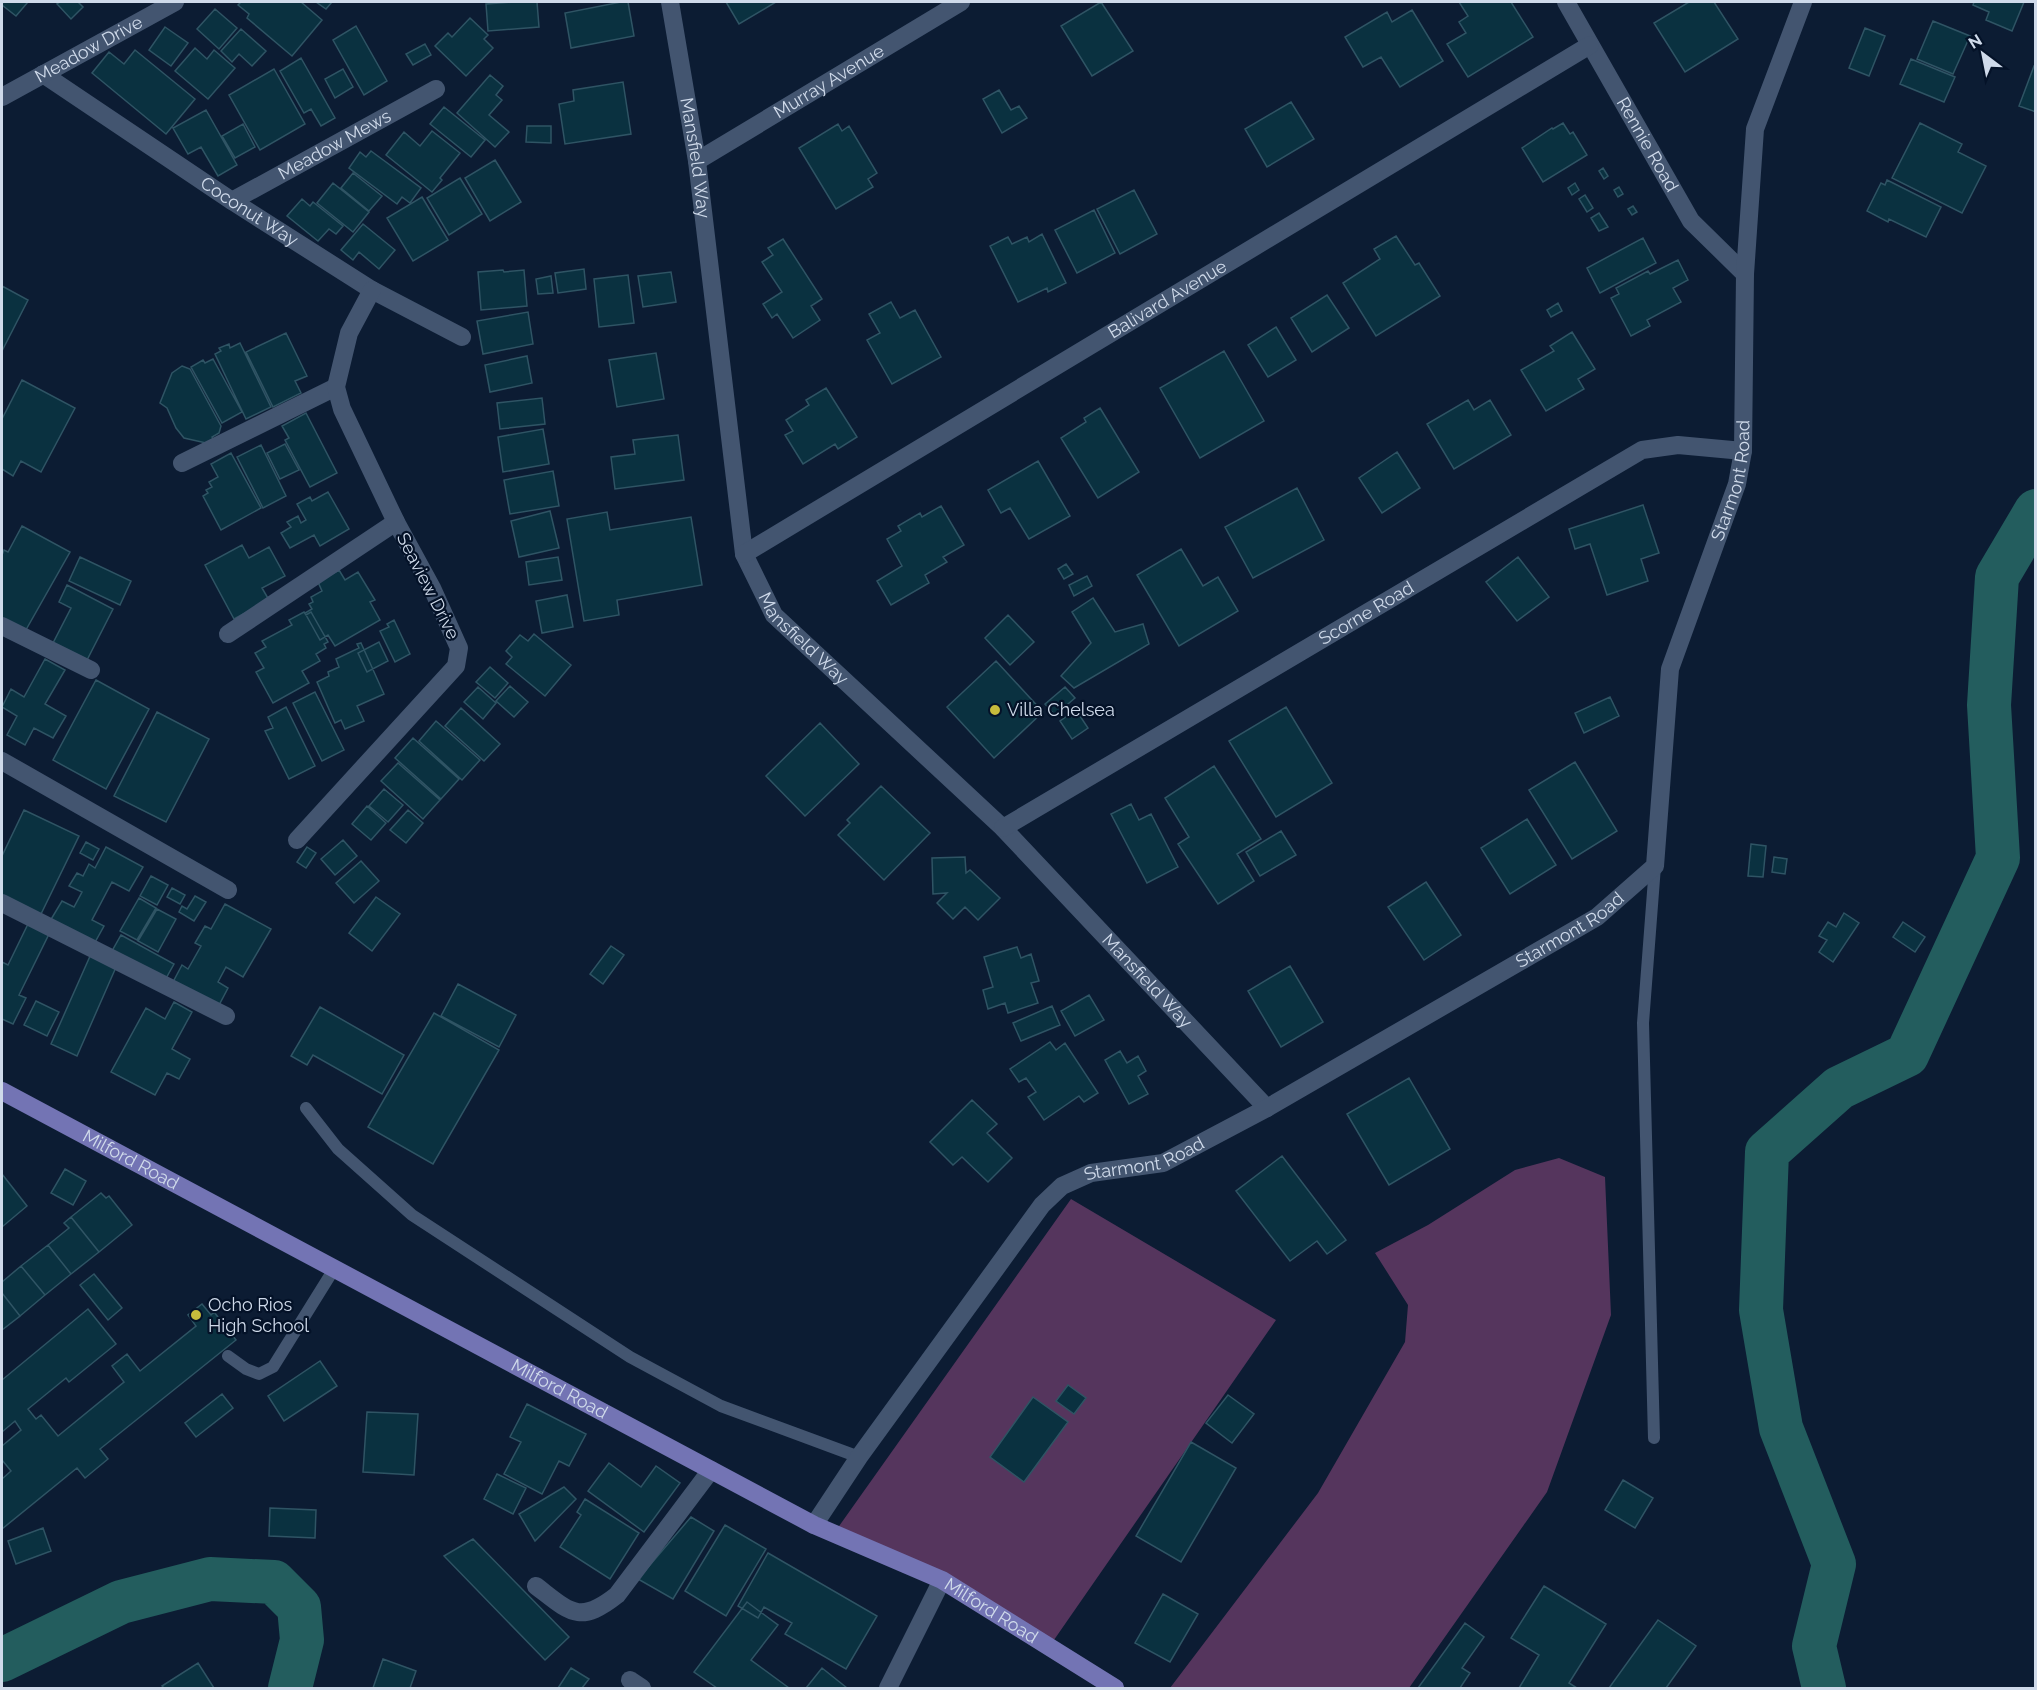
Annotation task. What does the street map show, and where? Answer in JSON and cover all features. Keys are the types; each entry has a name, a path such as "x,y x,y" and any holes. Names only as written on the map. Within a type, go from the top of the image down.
{"main road":[{"name":"Milford Road","path":"2,1091 814,1525 942,1580 1115,1689"}],"street":[{"name":"Meadow Drive","path":"2,97 175,2"},
{"name":"Mansfield Way","path":"670,2 697,161 744,554 774,615 1003,828 1267,1108"},
{"name":"Murray Avenue","path":"697,161 961,2"},
{"name":"Rennie Road","path":"1566,2 1691,221 1745,274"},
{"name":"Starmont Road","path":"814,1525 859,1456 1042,1205 1062,1186 1090,1173 1163,1163 1267,1108 1597,917 1655,866 1670,669 1737,484 1743,451 1745,274 1755,129 1803,2"},
{"name":"Balivard Avenue","path":"744,554 1590,45"},
{"name":"Coconut Way","path":"43,74 232,201 372,290 462,337"},
{"name":"Meadow Mews","path":"232,201 436,89"},
{"path":"182,463 336,387 349,333 372,290"},
{"name":"Seaview Drive","path":"297,840 456,666 459,648 432,588 396,522 342,409 336,387"},
{"name":"Scorne Road","path":"1003,828 1642,450 1678,445 1743,451"},
{"path":"228,634 396,522"},
{"path":"2,626 91,670"},
{"path":"2,761 228,890"},
{"path":"2,903 226,1016"},
{"path":"536,1586 564,1607 577,1613 588,1612 604,1605 617,1595 711,1470"},
{"path":"888,1689 942,1580"}],"lane":[{"path":"1653,1438 1643,1023 1655,866"},
{"path":"306,1108 338,1149 412,1215 630,1357 721,1406 859,1456"},
{"path":"228,1356 246,1369 259,1374 273,1367 334,1269"}],"shaded area":[{"path":"1559,1158 1605,1177 1611,1315 1547,1492 1409,1688 1170,1688 1318,1493 1405,1342 1408,1305 1375,1253 1428,1225 1515,1170"},
{"path":"1071,1199 1276,1320 1047,1650 837,1529"}],"building":[{"path":"3,2 28,2 16,16 2,5"},
{"path":"78,2 83,7 71,19 57,4"},
{"path":"241,2 301,2 322,20 292,56 247,18 249,14 238,5"},
{"path":"316,2 332,2 326,9"},
{"path":"537,2 539,27 488,31 486,4"},
{"path":"628,2 634,36 571,48 565,13"},
{"path":"726,2 776,2 739,24"},
{"path":"1101,2 1133,51 1092,76 1061,26"},
{"path":"1459,2 1511,2 1533,37 1468,77 1447,44 1466,33 1459,22 1468,16"},
{"path":"1689,2 1714,2 1738,39 1685,72 1654,23"},
{"path":"1974,2 2024,2 2012,31 1986,20 1989,12 1973,5"},
{"path":"215,9 237,28 219,49 197,29"},
{"path":"1412,10 1443,61 1400,87 1381,57 1363,67 1345,37 1387,12 1392,22"},
{"path":"470,18 488,35 484,39 493,48 466,76 435,46 448,33 452,37"},
{"path":"1933,21 1970,36 1953,74 1917,59"},
{"path":"356,26 387,81 364,95 333,40"},
{"path":"165,27 188,43 171,66 149,50"},
{"path":"1865,28 1885,36 1869,76 1849,68"},
{"path":"241,29 266,51 252,66 239,54 232,62 221,51"},
{"path":"425,44 431,55 413,65 406,54"},
{"path":"195,48 207,59 214,50 235,68 208,99 175,71"},
{"path":"135,50 195,99 166,134 92,73 109,52 124,64"},
{"path":"301,58 335,118 321,126 311,109 304,113 280,71"},
{"path":"1911,59 1955,77 1944,102 1900,84"},
{"path":"2034,66 2036,67 2036,112 2019,106"},
{"path":"274,69 305,124 260,150 229,95"},
{"path":"343,69 353,87 335,98 325,79"},
{"path":"490,75 503,86 496,95 502,100 489,115 509,132 495,147 457,113"},
{"path":"623,82 631,134 565,144 559,104 574,101 573,90"},
{"path":"999,90 1011,110 1019,106 1027,118 1002,133 983,99"},
{"path":"1291,102 1314,139 1267,167 1245,129"},
{"path":"444,107 485,140 471,157 430,124"},
{"path":"206,110 237,165 218,176 201,147 188,154 173,128"},
{"path":"1563,123 1570,134 1573,132 1587,155 1543,182 1522,148"},
{"path":"1920,123 1962,144 1958,152 1986,166 1962,213 1892,178"},
{"path":"243,124 255,147 235,158 222,136"},
{"path":"838,124 842,131 849,126 877,173 868,179 873,187 836,209 799,148"},
{"path":"527,126 551,126 551,143 526,142"},
{"path":"432,131 460,153 432,192 386,155 404,132 420,146"},
{"path":"371,151 421,188 410,203 402,197 397,204 349,168 360,152 366,157"},
{"path":"495,160 521,202 490,221 465,178"},
{"path":"1603,168 1608,176 1604,179 1599,171"},
{"path":"353,173 382,196 369,211 341,188"},
{"path":"460,178 482,214 449,235 427,198"},
{"path":"1887,180 1941,207 1926,237 1867,211 1881,183 1885,185"},
{"path":"333,183 369,212 353,232 317,203"},
{"path":"1575,183 1579,190 1572,195 1568,188"},
{"path":"1619,187 1623,194 1618,197 1614,190"},
{"path":"1134,190 1157,234 1120,254 1097,209"},
{"path":"1585,195 1593,208 1587,212 1579,199"},
{"path":"422,197 448,240 413,261 387,218"},
{"path":"302,199 310,206 313,202 343,226 336,234 329,229 318,241 287,216"},
{"path":"1633,206 1637,212 1632,215 1628,209"},
{"path":"1094,210 1115,253 1077,273 1055,230"},
{"path":"1599,213 1608,227 1599,231 1591,218"},
{"path":"363,224 395,250 379,269 359,252 353,260 341,250"},
{"path":"1042,234 1066,283 1048,292 1047,288 1018,302 990,246 1008,237 1012,244 1027,237 1029,242"},
{"path":"1396,236 1415,265 1419,263 1440,296 1376,336 1343,283 1380,259 1374,249"},
{"path":"1643,238 1656,263 1600,293 1587,268"},
{"path":"783,239 822,299 811,306 820,320 793,338 777,314 772,318 763,304 782,292 762,262 773,255 768,248"},
{"path":"1678,260 1688,280 1673,288 1681,302 1647,320 1650,326 1631,336 1611,298 1619,294 1616,288 1648,271 1650,274"},
{"path":"584,269 586,289 558,293 555,273"},
{"path":"503,270 504,272 524,270 527,306 481,310 478,272"},
{"path":"671,272 676,302 643,307 638,276"},
{"path":"628,275 634,323 599,327 594,279"},
{"path":"551,276 553,293 538,294 536,279"},
{"path":"2,286 28,300 2,351"},
{"path":"1327,295 1349,328 1312,352 1291,318"},
{"path":"891,302 900,318 915,310 941,357 892,384 867,340 880,333 869,314"},
{"path":"1558,303 1562,311 1551,317 1547,310"},
{"path":"528,312 533,344 483,354 477,321"},
{"path":"1276,327 1296,360 1268,377 1248,345"},
{"path":"1572,332 1595,369 1578,379 1584,389 1546,411 1521,370 1554,351 1550,346"},
{"path":"286,333 307,376 295,381 301,393 273,407 246,352"},
{"path":"240,343 271,407 246,419 215,354 221,351 219,348 229,344 230,348"},
{"path":"1224,351 1264,421 1200,458 1160,388"},
{"path":"656,353 664,399 617,407 609,360"},
{"path":"527,356 532,383 490,392 485,365"},
{"path":"213,359 242,412 222,423 191,367 203,360 205,363"},
{"path":"182,366 190,369 221,426 219,433 206,443 184,438 176,428 167,408 160,403 172,373"},
{"path":"22,380 75,408 41,472 21,461 13,476 2,469 2,419"},
{"path":"826,388 857,437 838,449 835,444 803,464 785,435 793,431 786,420 809,405 806,400"},
{"path":"542,398 545,424 500,429 497,403"},
{"path":"1468,400 1474,410 1490,400 1511,435 1454,469 1427,424"},
{"path":"1100,408 1139,472 1098,498 1061,438 1086,422 1084,418"},
{"path":"306,413 337,473 310,487 285,440 289,438 282,426"},
{"path":"543,429 549,464 503,472 498,437"},
{"path":"678,435 684,480 615,489 611,457 635,454 633,440"},
{"path":"285,444 299,470 280,479 267,453"},
{"path":"261,445 286,496 263,508 237,457"},
{"path":"1397,452 1420,488 1382,513 1359,478"},
{"path":"231,453 261,508 221,530 203,496 208,493 206,490 212,487 209,482 218,477 211,464"},
{"path":"1038,461 1070,516 1029,539 1010,508 1001,513 988,490"},
{"path":"553,471 559,506 510,514 504,480"},
{"path":"1297,488 1324,540 1253,578 1225,527"},
{"path":"328,492 349,529 320,546 314,535 290,548 281,533 291,527 287,522 298,516 301,523 306,520 297,504 310,497 312,501"},
{"path":"1643,505 1659,553 1641,559 1648,581 1607,595 1590,544 1575,549 1569,529"},
{"path":"941,506 964,545 943,557 947,562 925,575 929,583 891,605 877,581 902,566 887,539 901,531 898,526 920,513 922,517"},
{"path":"550,511 559,548 519,557 511,521"},
{"path":"607,512 610,530 691,517 702,585 617,600 619,615 584,621 567,519"},
{"path":"22,526 70,552 23,635 2,623 2,555 4,550 8,552"},
{"path":"242,545 249,558 269,547 285,576 262,588 269,600 234,619 205,565"},
{"path":"1181,549 1203,586 1218,577 1238,611 1179,646 1137,575"},
{"path":"80,557 131,581 120,605 69,581"},
{"path":"558,557 562,580 529,585 526,562"},
{"path":"1518,557 1549,597 1517,621 1486,582"},
{"path":"1066,564 1073,574 1064,579 1058,569"},
{"path":"339,570 345,580 358,572 375,600 370,602 380,620 335,646 328,635 320,640 305,613 312,609 309,604 313,602 311,597 322,591 318,582"},
{"path":"1087,576 1092,586 1074,596 1069,585"},
{"path":"67,585 113,609 86,662 52,645 71,608 59,602"},
{"path":"567,595 573,627 542,633 536,601"},
{"path":"1093,598 1115,632 1143,624 1149,644 1074,688 1061,676 1091,643 1072,612"},
{"path":"304,612 306,615 311,612 328,642 324,644 326,648 316,654 320,661 302,671 309,683 273,703 256,672 264,668 255,653 266,647 262,641 292,625 289,620"},
{"path":"1008,615 1034,642 1010,665 985,638"},
{"path":"394,620 410,654 395,662 380,631 389,627 387,624"},
{"path":"534,634 571,665 545,696 506,664 512,657 506,651 520,635 528,641"},
{"path":"379,642 388,661 367,672 358,653"},
{"path":"361,643 384,694 357,706 364,721 345,729 341,720 335,723 317,682 329,676 328,672 339,667 336,659 359,648 357,644"},
{"path":"45,659 65,670 45,704 66,716 53,738 34,728 25,745 7,735 17,716 2,707 11,689 24,697"},
{"name":"Villa Chelsea","path":"996,661 1043,712 994,758 947,707"},
{"path":"490,667 508,683 495,698 476,682"},
{"path":"96,680 149,709 106,789 53,760"},
{"path":"510,686 528,702 514,717 496,701"},
{"path":"478,687 496,703 483,719 464,702"},
{"path":"1065,687 1075,698 1055,715 1045,704"},
{"path":"315,692 344,750 322,761 293,703"},
{"path":"1610,697 1619,716 1584,733 1575,713"},
{"path":"286,707 315,766 289,779 265,731 273,728 268,717"},
{"path":"1286,707 1332,783 1276,817 1229,741"},
{"path":"461,708 500,744 484,761 445,726"},
{"path":"1076,710 1088,728 1072,739 1060,721"},
{"path":"157,712 209,739 166,822 114,796"},
{"path":"436,721 480,760 462,780 419,741"},
{"path":"820,723 859,764 805,816 766,776"},
{"path":"413,738 459,779 441,799 395,758"},
{"path":"1575,762 1617,831 1572,859 1529,790"},
{"path":"398,763 440,800 423,819 381,781"},
{"path":"1214,766 1261,839 1237,854 1254,881 1218,904 1178,844 1189,837 1165,798"},
{"path":"881,786 930,833 884,880 838,835 850,823 847,820"},
{"path":"384,789 403,805 388,822 369,806"},
{"path":"1131,804 1139,820 1151,814 1178,867 1147,883 1111,814"},
{"path":"367,806 386,823 371,840 352,824"},
{"path":"24,810 79,836 40,916 2,898 2,856"},
{"path":"408,810 423,823 406,843 390,830"},
{"path":"1527,819 1556,865 1510,894 1481,848"},
{"path":"1281,831 1296,855 1260,876 1246,852"},
{"path":"343,840 357,856 335,875 321,859"},
{"path":"86,842 99,849 93,860 80,853"},
{"path":"1751,844 1766,846 1763,877 1748,876"},
{"path":"106,847 143,867 129,891 112,882 92,920 104,926 94,944 50,921 62,901 74,907 82,892 69,886 77,873 83,876 89,864 95,868"},
{"path":"307,847 316,853 306,868 297,862"},
{"path":"965,857 966,873 970,870 1000,898 978,920 965,907 953,919 937,903 947,893 933,894 932,858"},
{"path":"1774,857 1787,859 1785,874 1772,872"},
{"path":"361,861 379,881 354,903 336,883"},
{"path":"151,876 168,885 157,905 140,896"},
{"path":"1426,882 1461,935 1424,960 1388,907"},
{"path":"172,888 185,895 180,904 167,897"},
{"path":"195,896 206,902 194,921 179,912 182,906 187,909"},
{"path":"376,897 400,914 372,951 349,933"},
{"path":"139,898 156,908 137,940 120,931"},
{"path":"225,904 271,929 243,977 226,967 218,982 228,988 218,1007 173,982 182,965 188,969 201,946 195,943 205,926 211,929"},
{"path":"157,909 176,919 158,952 138,941"},
{"path":"1844,913 1859,923 1833,962 1819,952 1827,940 1819,936 1828,922 1836,927"},
{"path":"1903,922 1925,937 1915,952 1893,937"},
{"path":"28,924 49,934 19,995 26,998 13,1024 2,1019 2,962 8,965"},
{"path":"121,935 174,964 165,980 112,951"},
{"path":"611,946 624,955 603,984 590,974"},
{"path":"1017,947 1021,958 1031,954 1039,981 1031,983 1038,1003 1008,1013 1005,1003 988,1009 983,990 993,987 984,957"},
{"path":"91,954 117,965 77,1056 51,1044"},
{"path":"1290,966 1323,1022 1281,1047 1248,991"},
{"path":"458,984 516,1015 499,1047 441,1016"},
{"path":"1089,995 1104,1020 1075,1036 1061,1011"},
{"path":"36,1001 59,1012 47,1036 24,1025"},
{"path":"174,1002 192,1012 172,1049 190,1059 179,1079 167,1073 155,1095 111,1072 146,1008 165,1019"},
{"path":"1052,1006 1060,1025 1021,1041 1013,1023"},
{"path":"320,1007 404,1055 382,1094 313,1055 307,1065 291,1056"},
{"path":"434,1013 499,1050 433,1164 368,1127"},
{"path":"1050,1042 1056,1050 1065,1043 1098,1093 1084,1102 1079,1096 1044,1120 1028,1097 1036,1092 1026,1078 1019,1082 1010,1069"},
{"path":"1120,1051 1127,1063 1138,1056 1146,1071 1138,1076 1148,1094 1129,1104 1105,1060"},
{"path":"1409,1078 1450,1149 1389,1185 1347,1114"},
{"path":"972,1100 997,1124 987,1133 1012,1158 988,1182 962,1157 953,1165 930,1142"},
{"path":"1282,1156 1346,1240 1327,1254 1317,1241 1290,1261 1236,1191"},
{"path":"65,1169 86,1181 73,1205 51,1193"},
{"path":"2,1174 27,1206 2,1227"},
{"path":"101,1193 106,1198 109,1196 132,1225 99,1252 71,1217"},
{"path":"71,1217 99,1252 71,1274 48,1245 69,1228 64,1223"},
{"path":"48,1245 71,1274 45,1295 21,1266"},
{"path":"21,1266 45,1295 20,1316 2,1293 2,1282"},
{"path":"94,1274 122,1308 108,1320 80,1285"},
{"path":"2,1293 20,1316 2,1330"},
{"path":"202,1304 211,1315 214,1312 236,1340 100,1449 108,1459 85,1478 77,1468 2,1529 2,1479 11,1471 2,1460 2,1446 21,1430 15,1421 2,1432 2,1380 88,1309 116,1344 69,1382 66,1378 28,1409 36,1419 41,1415 58,1436 124,1382 112,1366 127,1354 140,1371 196,1326 188,1315"},
{"path":"320,1361 337,1386 284,1421 268,1396"},
{"path":"1068,1385 1086,1398 1074,1414 1056,1401"},
{"path":"222,1394 233,1408 196,1437 185,1423"},
{"path":"1228,1395 1254,1414 1232,1443 1206,1423"},
{"path":"1033,1397 1068,1422 1024,1482 990,1457"},
{"path":"527,1404 586,1434 569,1466 559,1461 542,1494 504,1474 521,1442 510,1437"},
{"path":"367,1412 418,1414 414,1475 363,1472"},
{"path":"1191,1442 1236,1468 1181,1562 1136,1536"},
{"path":"609,1463 641,1487 656,1466 680,1483 644,1532 588,1491"},
{"path":"497,1474 526,1488 513,1514 484,1499"},
{"path":"1623,1480 1653,1498 1635,1528 1605,1510"},
{"path":"564,1487 576,1499 535,1541 519,1514"},
{"path":"585,1499 639,1533 610,1579 560,1547 581,1515 577,1512"},
{"path":"270,1508 316,1510 315,1538 269,1536"},
{"path":"691,1517 714,1531 673,1599 638,1579"},
{"path":"725,1525 766,1549 726,1616 685,1591"},
{"path":"43,1528 51,1551 16,1564 8,1541"},
{"path":"473,1539 569,1637 545,1660 444,1556"},
{"path":"768,1553 877,1616 846,1669 785,1634 792,1623 764,1607 758,1618 738,1606"},
{"path":"1544,1586 1606,1624 1569,1683 1577,1688 1519,1688 1539,1655 1511,1638"},
{"path":"1163,1594 1198,1614 1170,1662 1135,1643"},
{"path":"747,1602 778,1625 751,1660 789,1688 717,1688 694,1672"},
{"path":"1658,1620 1696,1646 1666,1688 1609,1688"},
{"path":"1465,1623 1484,1637 1462,1668 1470,1673 1460,1688 1418,1688"},
{"path":"383,1659 416,1671 410,1688 373,1688"},
{"path":"198,1663 214,1688 164,1688 162,1686"},
{"path":"571,1668 589,1679 582,1688 558,1688"},
{"path":"822,1668 847,1688 806,1688"}],"waterway":[{"path":"1824,1688 1814,1646 1834,1564 1781,1428 1761,1310 1767,1152 1839,1088 1907,1055 1998,858 1989,705 1997,577 2036,511"},
{"path":"2,1660 121,1602 210,1579 274,1582 299,1607 302,1640 290,1688"}],"place":[{"name":"Villa Chelsea","path":"995,710"},
{"name":"Ocho Rios High School","path":"196,1315"}]}
